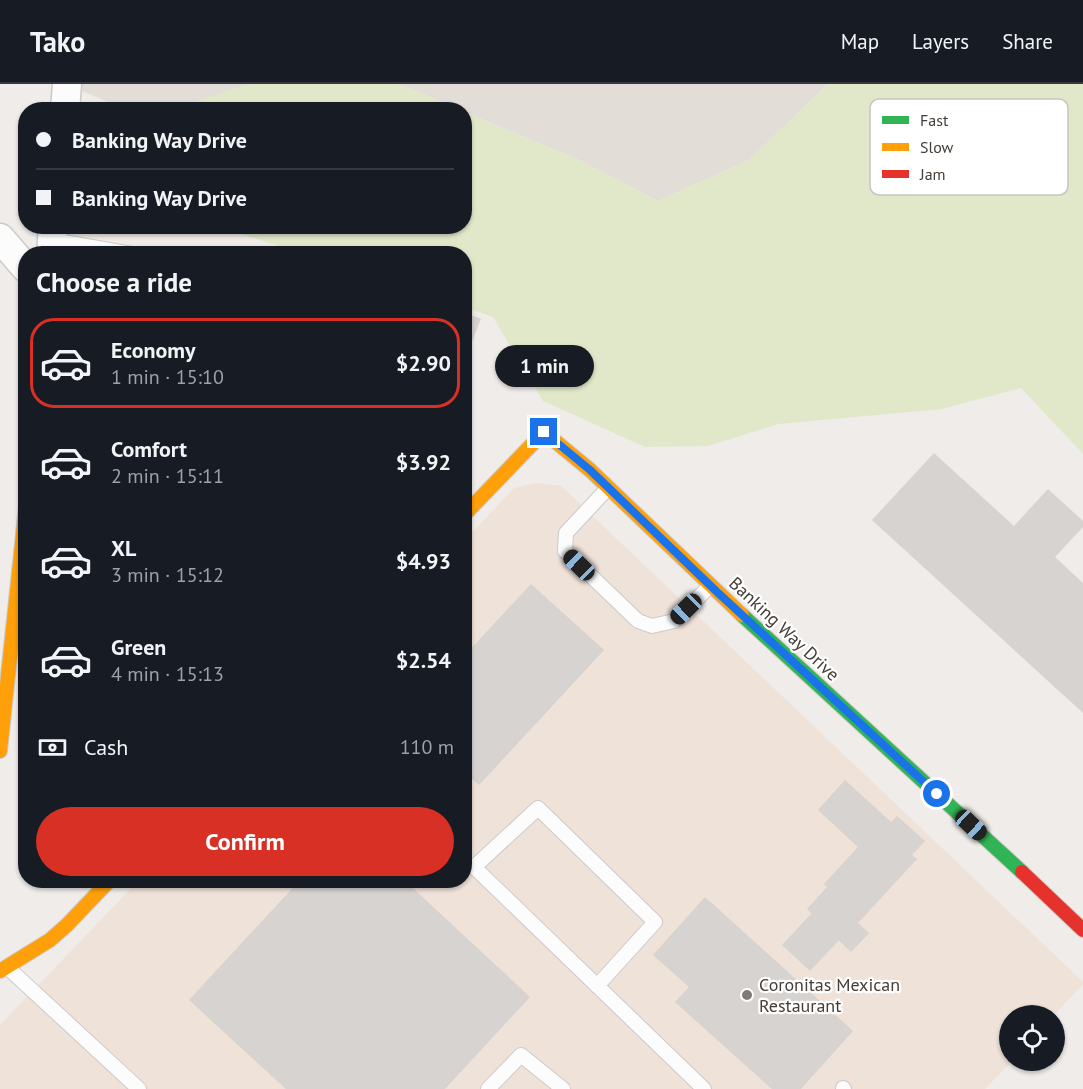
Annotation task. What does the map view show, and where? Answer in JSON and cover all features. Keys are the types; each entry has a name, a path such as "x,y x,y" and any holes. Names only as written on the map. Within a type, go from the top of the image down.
{"street":[{"path":"66,102 67,84"},
{"path":"0,238 18,259"},
{"name":"Banking Way Drive","path":"472,506 544,432 590,470 710,586 1048,895 1083,930"},
{"path":"0,751 17,681 18,662"},
{"path":"3,969 50,940 102,888"}],"lane":[{"path":"52,240 86,246"},
{"path":"608,488 566,533 565,550 638,621 652,626 674,621 710,586"},
{"path":"597,986 655,922 538,808 474,867 597,986 704,1089"},
{"path":"3,969 139,1089"},
{"path":"488,1089 521,1055 563,1089"}],"shaded area":[{"path":"65,84 249,84 196,102 108,102"},
{"path":"398,84 828,84 749,160 658,201 579,160 472,115 472,102 442,102"},
{"path":"536,483 561,486 1083,984 1063,1005 999,1005 999,1071 1002,1071 985,1089 0,1089 0,1025 131,888 472,888 472,533 514,488"}],"green space":[{"path":"249,84 398,84 442,102 194,102"},
{"path":"828,84 1083,84 1083,454 1021,388 942,409 778,424 708,446 645,447 543,401 493,317 472,310 472,246 279,246 241,234 472,234 472,115 579,160 658,201 749,160"}],"building":[{"path":"472,316 480,319 472,340"},
{"path":"934,454 1014,527 1048,490 1083,522 1083,526 1054,557 1083,584 1083,712 873,520"},
{"path":"531,585 603,650 479,784 472,778 472,648"},
{"path":"845,781 891,823 897,817 924,841 911,855 916,859 857,923 868,933 851,951 808,909 828,887 825,884 859,847 819,810"},
{"path":"294,888 412,888 529,997 444,1089 287,1089 190,1000"},
{"name":"Coronitas Mexican Restaurant","path":"705,898 852,1031 800,1089 773,1089 676,1002 690,987 654,955"},
{"path":"812,914 839,939 810,970 783,945"}],"traffic: fast":[{"path":"742,615 1022,872"}],"traffic: slow":[{"path":"472,507 544,432 590,470 742,615"},
{"path":"0,751 18,581"},
{"path":"0,971 50,940 102,888"}],"traffic: jam":[{"path":"1022,872 1083,930"}],"place":[{"name":"Coronitas Mexican Restaurant","path":"747,995"}],"route":[{"path":"544,432 590,470 716,591 937,794"}]}
